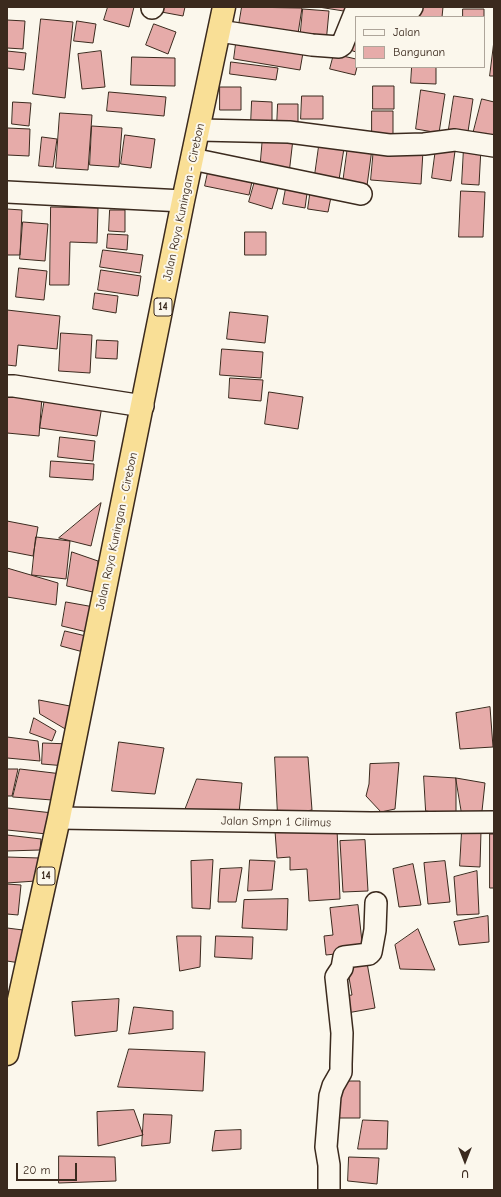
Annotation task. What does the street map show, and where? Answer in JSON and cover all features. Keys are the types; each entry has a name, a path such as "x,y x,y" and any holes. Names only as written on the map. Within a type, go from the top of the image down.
{"highway":[{"name":"Jalan Raya Kuningan - Cirebon","path":"7,1054 59,818 183,202 200,130 224,7"}],"street":[{"path":"220,31 312,45 339,47 342,45 358,8 361,7 394,13 409,11 412,7"},
{"path":"200,130 289,132 388,145 424,144 455,140 494,146"},
{"path":"192,159 361,194"},
{"path":"7,192 183,202"},
{"path":"7,386 143,406"},
{"name":"Jalan Smpn 1 Cilimus","path":"59,818 371,823 494,822"},
{"path":"329,1190 330,1165 326,1140 330,1096 333,1086 341,1072 342,1033 336,976 342,968 344,957 369,954 371,952 376,903"}],"building":[{"path":"108,7 134,7 129,27 104,20"},
{"path":"156,7 185,7 183,16 156,11"},
{"path":"242,7 302,8 297,40 238,31"},
{"path":"319,7 347,7 346,11"},
{"path":"417,7 443,7 442,16 416,16"},
{"path":"303,9 329,11 326,43 300,40"},
{"path":"463,9 484,9 484,16 463,16"},
{"path":"41,19 73,22 65,98 33,94"},
{"path":"7,20 25,21 23,49 7,48"},
{"path":"77,21 96,24 93,43 74,41"},
{"path":"154,24 176,32 168,54 146,45"},
{"path":"355,31 355,52 350,50"},
{"path":"237,36 304,47 300,70 234,59"},
{"path":"494,41 494,76 490,76"},
{"path":"7,51 26,53 24,70 7,68"},
{"path":"101,51 105,87 82,89 78,54"},
{"path":"334,54 355,59 355,68 357,68 355,75 330,69"},
{"path":"132,57 175,58 175,86 131,85"},
{"path":"231,62 278,68 276,80 230,74"},
{"path":"412,68 436,68 436,84 411,83"},
{"path":"373,86 394,86 394,109 373,109"},
{"path":"220,87 241,87 241,110 220,110"},
{"path":"421,90 445,94 439,133 416,129"},
{"path":"109,92 166,97 164,116 107,111"},
{"path":"302,96 323,96 323,119 301,119"},
{"path":"454,96 473,99 467,138 448,135"},
{"path":"482,99 494,102 494,142 472,138"},
{"path":"252,101 272,102 272,124 251,124"},
{"path":"13,102 31,103 29,126 12,124"},
{"path":"278,104 298,104 298,127 277,127"},
{"path":"372,111 393,111 393,134 372,134"},
{"path":"60,113 92,115 88,170 56,168"},
{"path":"92,126 122,128 119,167 90,165"},
{"path":"7,128 30,129 29,156 7,155"},
{"path":"125,135 155,139 151,168 121,164"},
{"path":"263,136 293,139 289,174 260,171"},
{"path":"42,137 57,139 53,167 39,166"},
{"path":"320,139 345,142 338,186 314,182"},
{"path":"348,146 372,149 366,193 342,190"},
{"path":"374,147 423,151 421,184 371,180"},
{"path":"464,147 481,148 479,185 462,184"},
{"path":"436,148 455,151 451,181 432,178"},
{"path":"210,163 254,173 249,195 205,186"},
{"path":"257,174 280,181 272,209 249,202"},
{"path":"287,183 308,186 305,208 283,204"},
{"path":"311,188 332,192 328,212 308,209"},
{"path":"461,191 485,192 483,237 459,237"},
{"path":"51,207 98,208 97,243 70,242 69,285 50,285"},
{"path":"7,209 22,210 20,255 7,255"},
{"path":"110,210 125,210 125,232 109,231"},
{"path":"23,222 48,224 45,261 20,259"},
{"path":"245,232 266,232 266,255 245,255"},
{"path":"108,234 128,235 127,250 107,248"},
{"path":"103,250 143,255 140,273 100,267"},
{"path":"19,268 47,271 44,300 16,297"},
{"path":"101,270 141,276 138,296 98,290"},
{"path":"95,293 118,296 116,313 93,309"},
{"path":"7,310 60,316 57,349 18,345 16,366 7,365"},
{"path":"230,312 268,316 265,343 227,339"},
{"path":"61,333 92,335 90,373 59,371"},
{"path":"97,340 118,341 117,359 96,358"},
{"path":"222,349 263,352 261,378 220,375"},
{"path":"230,378 263,380 261,401 229,398"},
{"path":"269,392 303,397 298,429 265,424"},
{"path":"7,394 42,397 39,436 7,433"},
{"path":"45,398 102,406 97,436 40,428"},
{"path":"60,437 95,441 93,461 58,457"},
{"path":"51,461 94,464 93,480 50,477"},
{"path":"101,503 91,546 59,538"},
{"path":"7,521 38,527 33,556 7,551"},
{"path":"36,537 70,541 66,579 32,575"},
{"path":"72,552 98,561 97,593 67,586"},
{"path":"7,568 58,583 56,605 7,597"},
{"path":"66,602 94,607 91,633 62,626"},
{"path":"65,631 90,637 87,653 61,646"},
{"path":"39,700 75,707 67,730 40,714"},
{"path":"490,707 493,747 460,749 456,713"},
{"path":"34,718 56,731 52,741 30,733"},
{"path":"7,737 38,741 40,761 7,758"},
{"path":"119,742 164,748 155,794 112,791"},
{"path":"43,743 70,744 66,766 42,764"},
{"path":"275,757 308,757 312,810 278,816"},
{"path":"399,763 395,809 381,812 366,796 369,784 370,764"},
{"path":"7,769 18,769 12,796 7,796"},
{"path":"20,769 62,774 52,800 13,797"},
{"path":"424,776 456,778 456,816 426,811"},
{"path":"456,778 485,783 482,811 462,814"},
{"path":"197,779 242,783 239,813 185,810"},
{"path":"7,808 53,813 47,834 7,830"},
{"path":"337,829 340,899 309,901 307,869 290,870 290,857 277,858 275,831"},
{"path":"462,831 481,831 480,867 460,866"},
{"path":"490,834 494,834 494,888 490,888"},
{"path":"7,835 41,839 40,850 7,851"},
{"path":"365,840 368,891 343,892 340,841"},
{"path":"7,857 39,858 36,881 7,883"},
{"path":"213,860 210,909 192,908 191,861"},
{"path":"250,860 275,861 272,890 248,891"},
{"path":"445,861 450,902 428,904 424,863"},
{"path":"413,864 421,905 399,907 393,869"},
{"path":"242,868 236,902 218,902 220,869"},
{"path":"477,871 479,914 457,915 454,877"},
{"path":"7,884 21,885 18,915 7,914"},
{"path":"288,899 287,930 242,928 244,900"},
{"path":"358,905 363,951 326,955 324,936 333,935 330,908"},
{"path":"488,916 489,942 459,945 454,922"},
{"path":"7,928 23,930 20,963 7,961"},
{"path":"418,929 435,970 400,969 395,945"},
{"path":"177,936 201,936 200,967 180,971"},
{"path":"216,936 253,937 252,959 215,957"},
{"path":"366,957 375,1008 347,1013 344,996 352,995 346,960"},
{"path":"119,999 117,1031 75,1036 72,1002"},
{"path":"134,1007 173,1011 173,1029 129,1034"},
{"path":"129,1049 205,1052 203,1091 118,1087"},
{"path":"338,1081 360,1081 360,1118 338,1118"},
{"path":"134,1110 143,1135 98,1146 97,1112"},
{"path":"144,1114 172,1115 170,1143 142,1146"},
{"path":"363,1120 388,1121 387,1149 358,1149"},
{"path":"241,1130 241,1149 212,1151 215,1131"},
{"path":"59,1156 115,1157 116,1181 59,1183"},
{"path":"349,1157 379,1158 377,1184 348,1181"}]}
